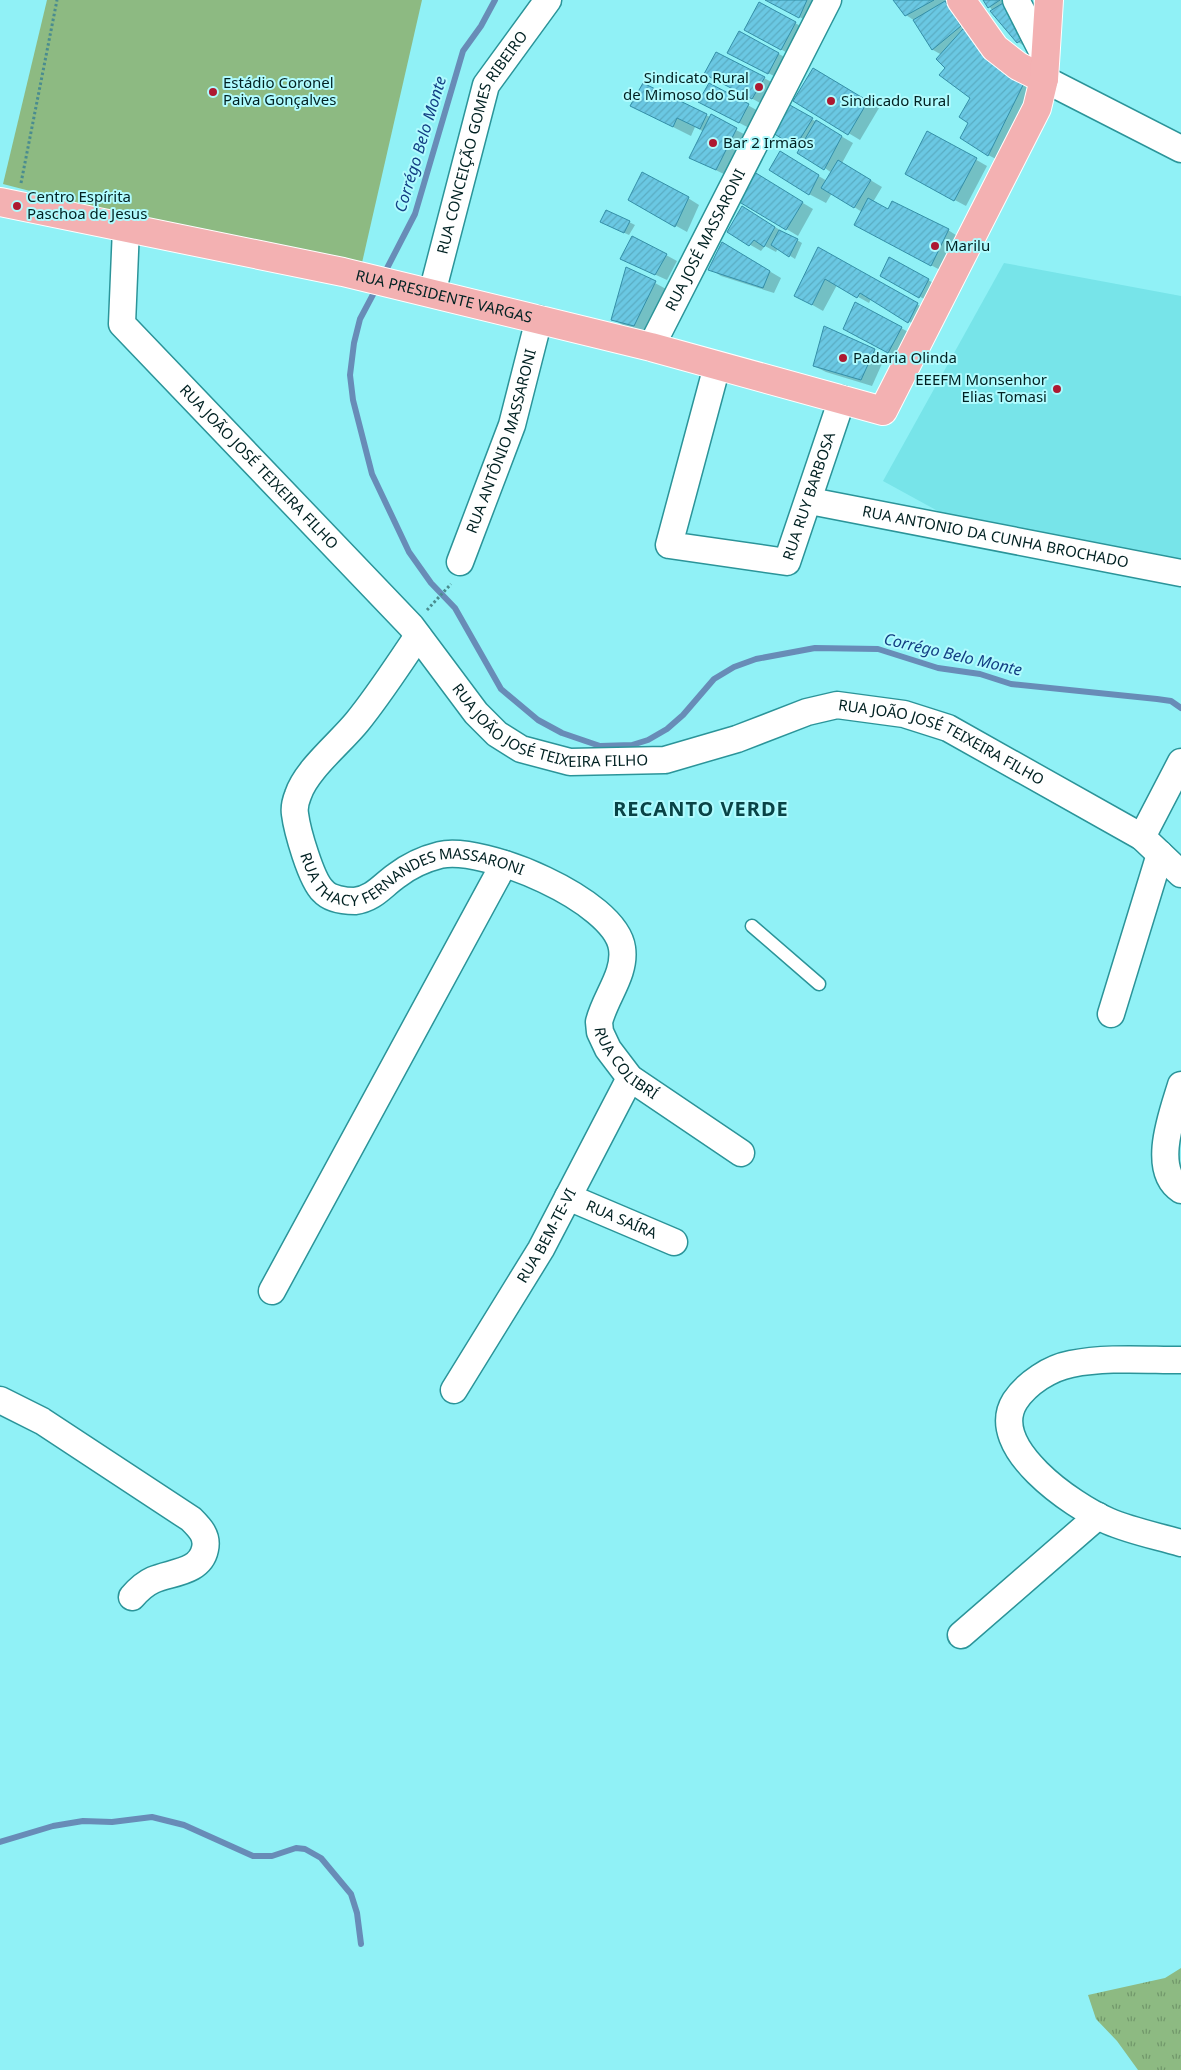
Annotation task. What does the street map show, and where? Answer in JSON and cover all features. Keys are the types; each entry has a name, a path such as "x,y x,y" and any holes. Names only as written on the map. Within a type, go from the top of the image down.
{"main road":[{"path":"961,0 995,48 1018,66 1044,67 1049,0"},
{"name":"RUA PRESIDENTE VARGAS","path":"8,204 343,272 432,293 651,348 883,411 1036,108 1044,67"}],"street":[{"name":"RUA CONCEIÇÃO GOMES RIBEIRO","path":"432,293 486,85 548,0"},
{"name":"RUA JOSÉ MASSARONI","path":"651,348 828,0"},
{"path":"1016,0 1044,67 1181,149"},
{"name":"RUA JOÃO JOSÉ TEIXEIRA FILHO","path":"126,228 122,324 412,626 476,713 497,734 521,749 570,762 665,760 737,739 808,712 838,705 872,708 904,714 948,728 1151,846 1181,874"},
{"name":"RUA ANTÔNIO MASSARONI","path":"455,573 512,425 540,319"},
{"name":"RUA RUY BARBOSA","path":"717,366 670,544 787,562 810,501 842,399"},
{"name":"RUA ANTONIO DA CUNHA BROCHADO","path":"810,501 1181,573"},
{"name":"RUA THACY FERNANDES MASSARONI","path":"418,636 358,721 313,771 298,794 294,812 306,859 322,891 336,899 354,901 372,896 396,876 419,862 442,855 472,855 521,869 565,890 598,912 614,931"},
{"path":"1111,1014 1151,846 1181,762"},
{"path":"272,1291 504,864"},
{"name":"RUA COLIBRÍ","path":"614,931 622,945 623,961 599,1022 600,1032 608,1049 630,1078 741,1153"},
{"name":"RUA BEM-TE-VI","path":"454,1390 542,1249 630,1078"},
{"path":"1181,1085 1164,1143 1166,1167 1177,1188 1181,1190"},
{"name":"RUA SAÍRA","path":"568,1197 674,1242"},
{"path":"1181,1360 1126,1360 1070,1364 1043,1375 1022,1390 1013,1405 1009,1426 1018,1446 1040,1476 1066,1498 1109,1521 1181,1543"},
{"path":"0,1400 42,1421 191,1519 201,1529 206,1541 201,1559 194,1566 144,1584 132,1597"},
{"path":"961,1635 1098,1516"}],"lane":[{"path":"752,926 819,984"}],"path":[{"path":"8,204 57,0"},
{"path":"428,609 447,589 455,573"}],"shaded area":[{"name":"EEEFM Monsenhor Elias Tomasi","path":"1004,263 1181,296 1181,569 978,533 883,481"}],"green space":[{"name":"Estádio Coronel Paiva Gonçalves","path":"47,0 422,0 359,276 3,184"},
{"path":"1181,1968 1181,2070 1138,2070 1117,2041 1096,2019 1088,1995 1165,1978"}],"building":[{"path":"765,0 807,0 799,18"},
{"path":"893,0 934,0 905,16"},
{"path":"983,0 1000,0 988,8"},
{"path":"1008,0 1024,38 1017,43 990,11"},
{"path":"945,1 961,26 932,50 913,20"},
{"path":"759,2 796,22 781,50 744,30"},
{"path":"963,29 1024,83 988,156 960,138 968,123 959,117 970,98 939,75 945,68 936,59"},
{"path":"739,31 779,53 768,74 727,53"},
{"path":"716,52 765,77 752,99 704,74"},
{"name":"Sindicado Rural","path":"813,68 868,101 848,135 793,101"},
{"path":"643,83 707,114 700,129 677,118 673,127 630,106"},
{"path":"709,83 749,104 739,123 698,102"},
{"path":"788,104 813,118 795,147 773,133"},
{"name":"Bar 2 Irmãos","path":"711,114 737,128 716,170 689,158"},
{"path":"816,120 842,136 824,170 797,153"},
{"path":"927,131 977,158 954,201 905,174"},
{"path":"780,151 819,175 809,195 769,170"},
{"path":"838,160 871,180 854,208 821,188"},
{"path":"751,170 803,202 786,230 736,200"},
{"path":"642,172 689,197 675,227 628,200"},
{"path":"868,198 888,209 892,201 949,229 931,266 854,225"},
{"path":"742,206 775,227 764,247 754,240 749,246 727,232"},
{"path":"606,210 630,221 624,233 600,222"},
{"path":"779,230 798,239 789,257 771,245"},
{"path":"632,236 667,254 655,275 620,259"},
{"path":"722,242 770,271 763,288 708,270"},
{"path":"818,247 918,303 908,323 860,293 857,298 825,279 812,305 794,296"},
{"path":"889,257 929,279 919,298 880,276"},
{"path":"626,267 656,281 634,326 611,320"},
{"path":"855,302 902,327 888,353 843,329"},
{"name":"Padaria Olinda","path":"824,326 875,349 861,380 813,366"}],"waterway":[{"name":"Corrégo Belo Monte","path":"383,276 415,214 463,51 481,26 495,0"},
{"name":"Corrégo Belo Monte","path":"377,287 360,319 354,343 350,375 353,400 372,474 409,552 431,583 455,608 501,689 538,720 562,733 600,746 632,745 648,740 667,729 683,715 714,679 734,667 756,659 815,648 878,649 938,668 980,674 1011,684 1157,699 1171,701 1181,708"},
{"path":"0,1842 53,1826 83,1821 112,1822 152,1817 184,1825 253,1856 272,1856 296,1848 305,1849 321,1858 351,1894 357,1913 361,1944"}],"place":[{"name":"Sindicato Rural de Mimoso do Sul","path":"759,87"},
{"name":"Estádio Coronel Paiva Gonçalves","path":"213,92"},
{"name":"Sindicado Rural","path":"831,101"},
{"name":"Bar 2 Irmãos","path":"713,143"},
{"name":"Centro Espírita Paschoa de Jesus","path":"17,206"},
{"name":"Marilu","path":"935,246"},
{"name":"Padaria Olinda","path":"843,358"},
{"name":"EEEFM Monsenhor Elias Tomasi","path":"1057,389"}],"district":[{"name":"RECANTO VERDE","path":"701,809"}]}
